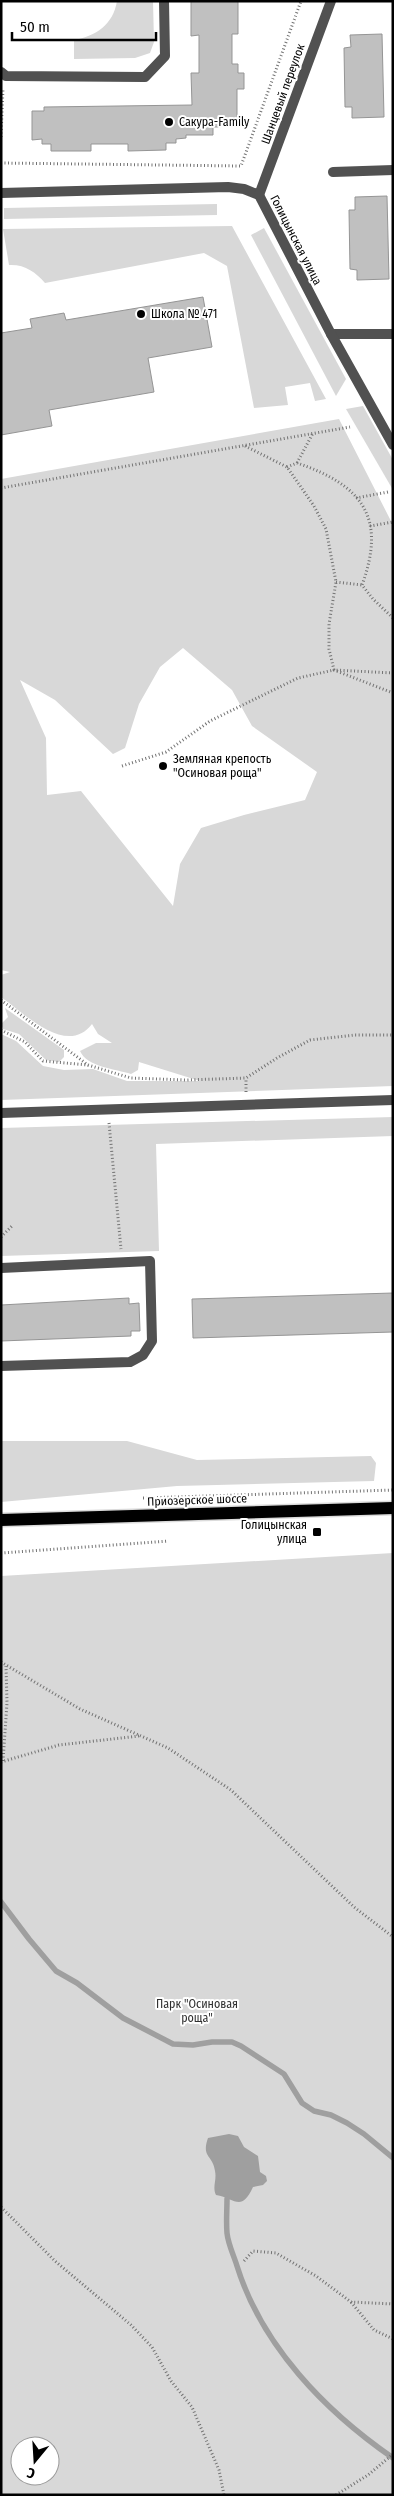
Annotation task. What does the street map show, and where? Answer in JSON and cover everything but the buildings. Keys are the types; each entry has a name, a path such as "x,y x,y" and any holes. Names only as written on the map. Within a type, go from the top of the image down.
{"main road":[{"name":"Приозерское шоссе","path":"1,1520 393,1508"}],"street":[{"path":"4,74 145,77 166,56 164,1"},
{"name":"Шанцевый переулок","path":"259,195 331,1"},
{"path":"333,172 393,170"},
{"name":"Голицынская улица","path":"1,193 228,187 244,189 259,195 331,334 393,445"},
{"path":"331,334 393,334"},
{"path":"1,1113 393,1100"},
{"path":"1,1268 150,1262 152,1341 144,1355 130,1362 1,1366"}],"path":[{"path":"1,163 241,166 301,1"},
{"path":"1,136 4,74"},
{"path":"1,488 350,427"},
{"path":"287,467 297,463 313,432"},
{"path":"245,445 287,467 314,506 326,530 336,582 329,624 329,649 334,670"},
{"path":"297,463 317,470 347,487 366,511 373,542 369,565 362,585"},
{"path":"356,498 388,492"},
{"path":"370,526 393,522"},
{"path":"336,582 362,585 373,599 393,618"},
{"path":"334,670 393,693"},
{"path":"122,766 166,752 210,721 298,678 334,670 393,673"},
{"path":"1,1000 88,1065"},
{"path":"1,1030 25,1042 43,1061 88,1065 131,1078 186,1080 246,1078 310,1040 354,1035 393,1035"},
{"path":"109,1120 122,1254"},
{"path":"1,1236 12,1226"},
{"path":"1,1553 168,1540"},
{"path":"1,1662 80,1709 168,1748 231,1790 354,1907 393,1936"},
{"path":"6,1666 7,1703 2,1762 59,1745 140,1736"},
{"path":"1,2207 55,2262 132,2325 152,2347 171,2381 192,2407 219,2470 224,2495"},
{"path":"244,2261 253,2251 276,2253 316,2276 351,2302 374,2330 393,2339"},
{"path":"351,2302 393,2304"},
{"path":"336,2495 368,2475 393,2454"}],"green space":[{"path":"117,1 153,1 154,42 150,53 135,58 74,59 74,40 89,36 102,28 112,17"},
{"path":"217,204 217,215 4,219 4,208"},
{"path":"232,226 326,399 315,401 310,383 285,387 288,405 254,408 227,266 204,253 45,283 29,269 9,265 3,229"},
{"path":"264,228 346,379 336,396 251,235"},
{"path":"363,406 393,460 393,490 346,409"},
{"path":"339,419 393,525 393,1086 1,1100 1,1034 16,1041 43,1066 64,1070 93,1069 127,1081 200,1081 139,1062 138,1070 131,1074 102,1067 89,1061 80,1051 96,1043 112,1043 98,1034 92,1024 82,1033 71,1036 59,1034 34,1022 1,997 1,975 10,972 1,970 1,479","holes":["183,648 232,690 252,726 317,772 305,800 201,828 180,864 173,906 81,791 47,795 46,738 20,680 55,700 113,754 125,748 139,704 160,667"]},
{"path":"5,1008 64,1050 64,1057 59,1062 46,1060 19,1034 3,1029 1,1024 8,1017"},
{"path":"393,1117 393,1136 156,1144 159,1251 1,1256 1,1128"},
{"path":"1,1441 127,1441 197,1460 371,1456 376,1463 374,1481 177,1486 1,1502"},
{"name":"Парк \"Осиновая роща\"","path":"393,1553 393,2495 1,2495 1,1576"}],"shaded area":[{"path":"229,2134 238,2136 244,2147 258,2156 260,2172 266,2176 267,2181 263,2185 253,2187 245,2200 241,2202 216,2195 214,2189 214,2166 206,2149 208,2138"}],"waterway":[{"path":"1,1902 56,1971 77,1983 123,2018 173,2044 193,2045 212,2042 232,2042 241,2046 284,2074 302,2103 314,2111 331,2115 347,2123 364,2134 393,2158"},
{"path":"227,2199 227,2229 237,2266 248,2295 262,2323 279,2350 320,2398 368,2440 393,2458"}],"place":[{"name":"Сакура-Family","path":"169,122"},
{"name":"Школа № 471","path":"141,314"},
{"name":"Земляная крепость \"Осиновая роща\"","path":"163,766"},
{"name":"Голицынская улица","path":"317,1532"}]}
